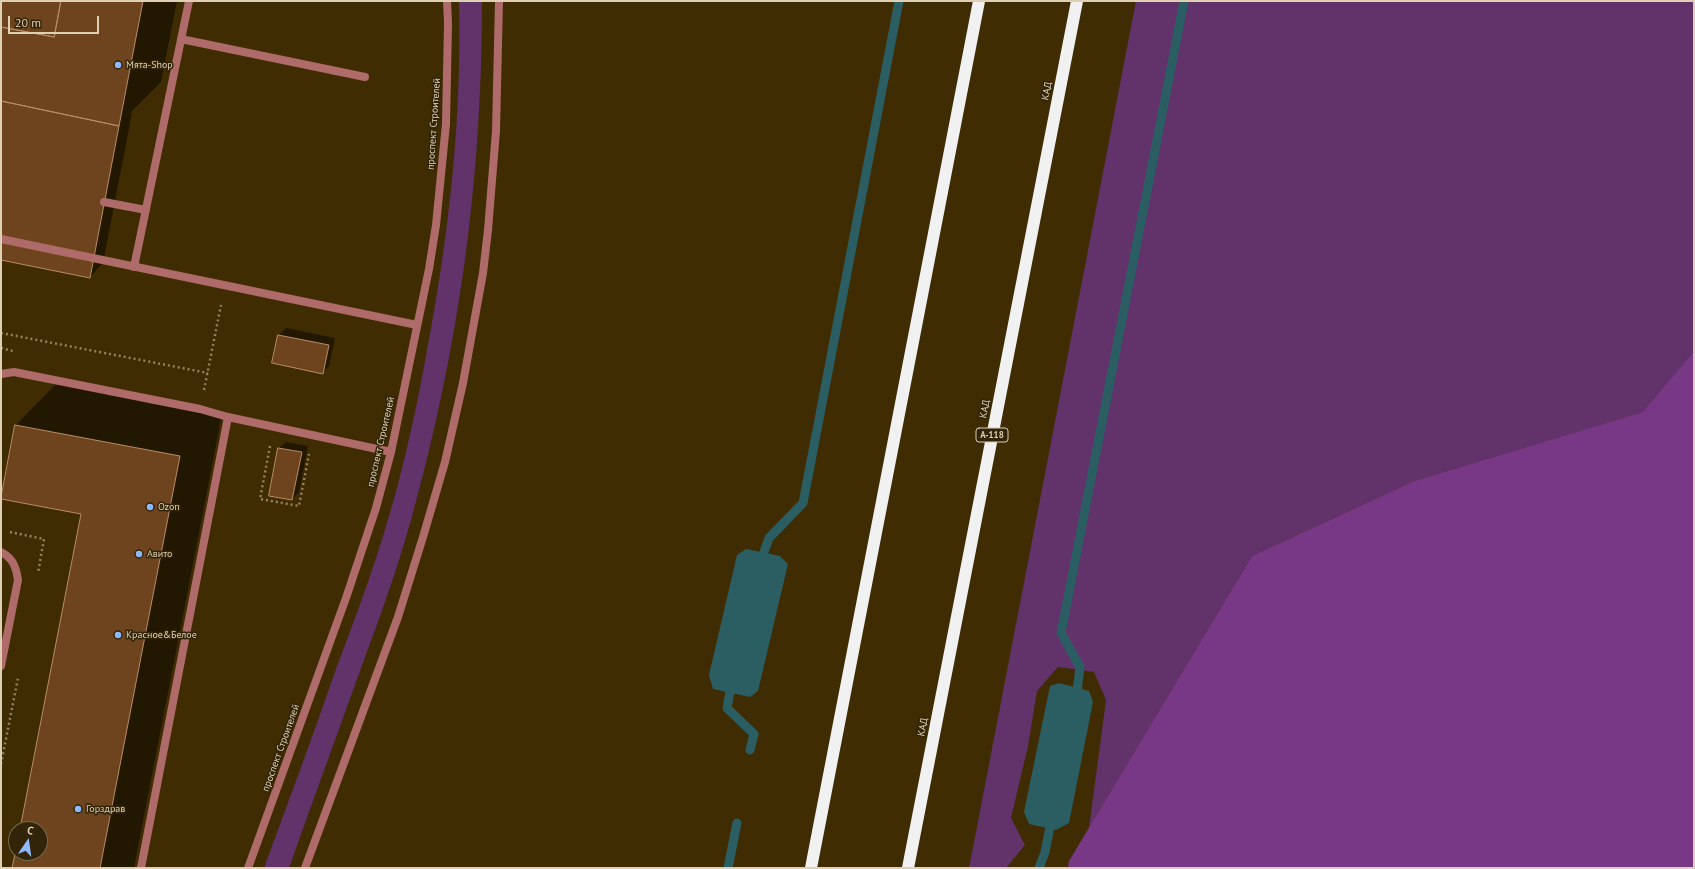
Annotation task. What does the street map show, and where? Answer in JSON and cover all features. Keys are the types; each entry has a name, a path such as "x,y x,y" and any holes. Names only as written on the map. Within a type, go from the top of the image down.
{"highway":[{"path":"811,868 979,1"},
{"name":"КАД","path":"908,868 1076,1"}],"street":[{"path":"134,267 189,1"},
{"name":"проспект Строителей","path":"248,868 346,598 376,508 391,452 436,225 445,132 448,23 447,1"},
{"path":"306,868 400,610 445,462 463,383 483,273 488,230 496,131 499,1"},
{"path":"181,39 365,77"},
{"path":"104,202 146,210"},
{"path":"1,239 417,326"},
{"path":"1,374 14,372 200,409 228,417 391,452"},
{"path":"141,868 228,417"},
{"path":"1,552 8,556 16,566 18,580 1,666"}],"path":[{"path":"200,409 225,285"},
{"path":"1,333 208,373"},
{"path":"274,426 260,499 299,506 313,435"}],"shaded area":[{"path":"459,1 482,1 478,133 472,199 455,327 428,456 411,520 378,623 289,868 264,868 371,574 395,496 410,434 435,307 448,220 456,133"},
{"path":"1136,1 1694,1 1694,351 1644,412 1414,481 1252,556 1089,828 1106,700 1094,672 1058,667 1037,691 1028,746 1011,818 1025,845 1006,868 969,868"},
{"path":"1694,351 1694,868 1068,868 1069,861 1252,556 1414,481 1643,412"}],"water":[{"path":"746,549 780,556 788,564 758,691 750,697 713,689 709,675 737,555"},
{"path":"1059,683 1089,691 1093,702 1069,823 1056,830 1029,824 1024,812 1050,686"}],"building":[{"path":"1,1 61,1 54,37 1,27"},
{"path":"61,1 143,1 119,126 1,101 1,27 54,37"},
{"path":"1,101 119,126 90,278 1,260"},
{"path":"278,335 329,345 323,374 272,363"},
{"path":"15,425 180,456 100,868 12,868 13,861 48,861 48,821 22,821 81,514 1,499"},
{"path":"278,448 302,452 292,500 269,496"}],"waterway":[{"path":"760,563 769,538 803,503 899,1"},
{"path":"1076,699 1080,667 1061,633 1184,1"},
{"path":"732,681 727,708 754,734 750,750"},
{"path":"1039,868 1045,852 1052,817"},
{"path":"728,868 737,823"}],"place":[{"name":"Мята-Shop","path":"118,65"},
{"name":"Ozon","path":"150,507"},
{"name":"Авито","path":"139,554"},
{"name":"Красное&Белое","path":"118,635"},
{"name":"Горздрав","path":"78,809"}]}
